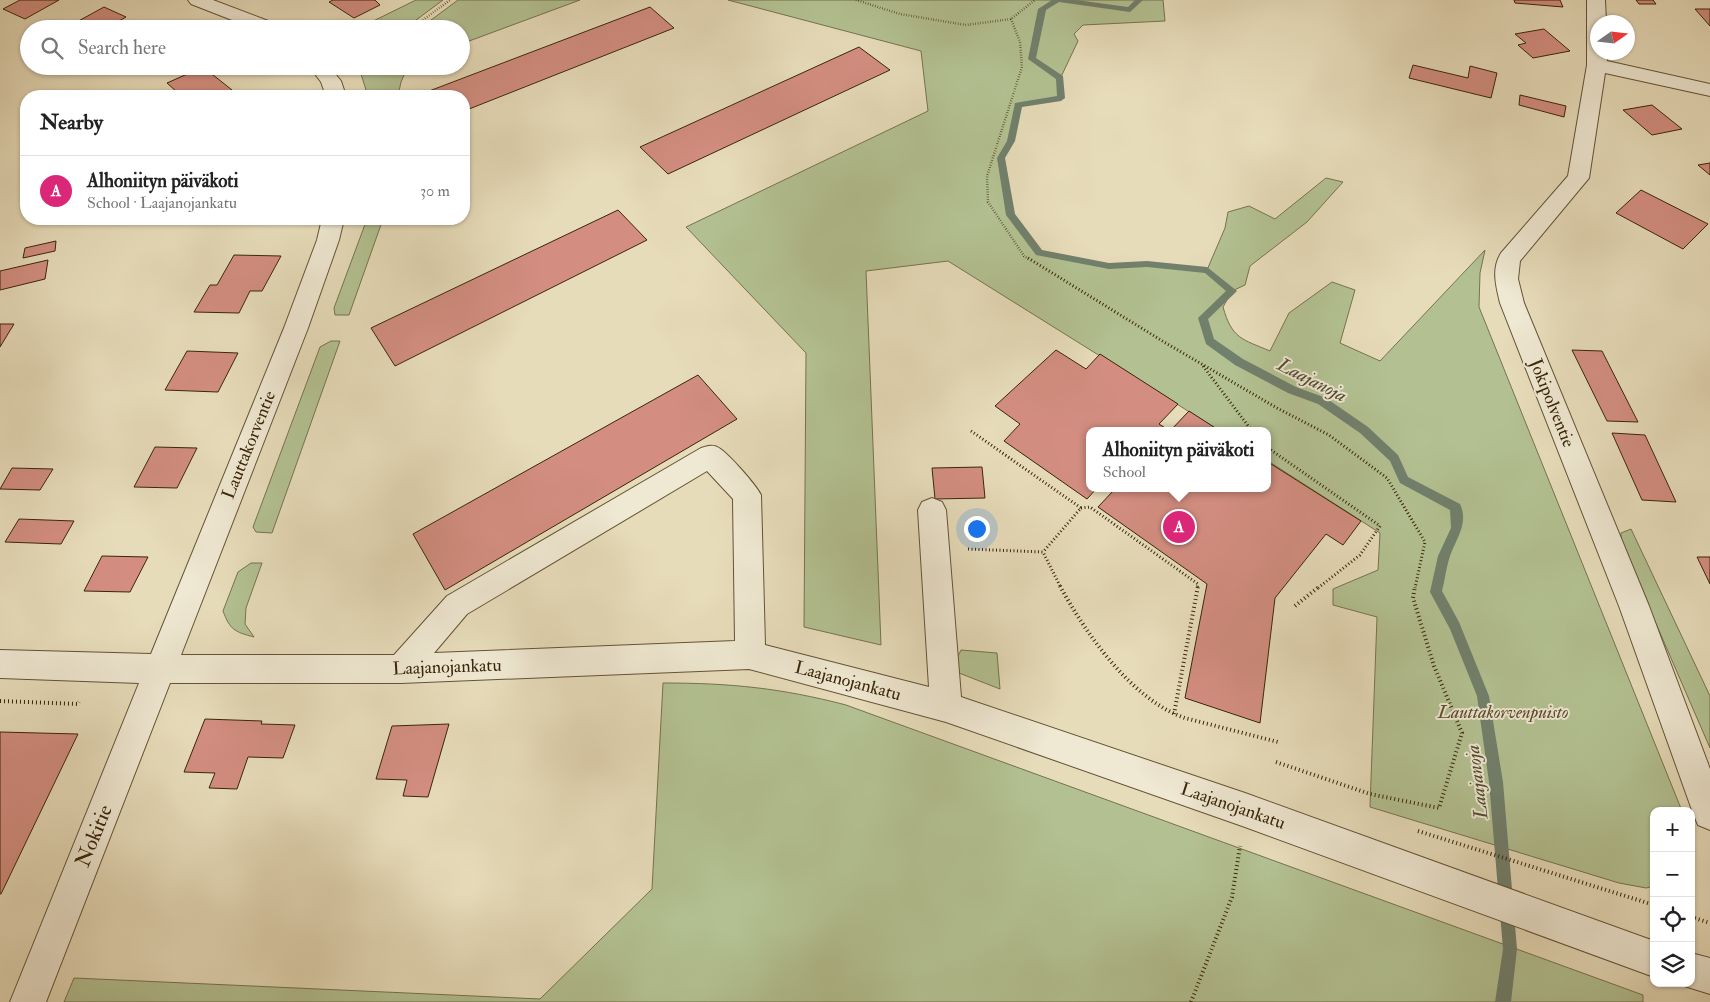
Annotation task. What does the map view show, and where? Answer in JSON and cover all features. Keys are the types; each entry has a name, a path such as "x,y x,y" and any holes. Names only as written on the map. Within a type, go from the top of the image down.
{"street":[{"path":"197,0 249,20"},
{"name":"Jokipolventie","path":"1596,0 1597,65 1578,178 1509,259 1506,279 1512,303 1634,606 1710,813"},
{"path":"1597,65 1710,90"},
{"path":"327,75 331,80 334,90"},
{"name":"Lauttakorventie","path":"160,669 296,328 328,240 332,225"},
{"path":"401,669 457,605 710,456 747,495 749,654"},
{"path":"932,510 946,707"},
{"name":"Laajanojankatu","path":"0,664 160,669 401,669 749,654 946,707 1245,810 1650,958"},
{"name":"Nokitie","path":"28,1002 160,669"},
{"path":"1695,972 1710,976"}],"path":[{"path":"423,20 450,0"},
{"path":"856,0 900,14 966,24 1011,19 1035,0"},
{"path":"1011,19 1020,42 1022,66 987,176 988,202 1010,238 1024,256 1276,408 1329,435 1387,478 1425,542 1413,598 1434,666 1462,733 1439,808 1370,794 1276,762"},
{"path":"1201,363 1249,427"},
{"path":"971,431 1081,508 1090,507 1198,584 1174,714"},
{"path":"1271,450 1380,526 1360,555 1295,606"},
{"path":"1043,552 1081,508"},
{"path":"935,548 1043,552"},
{"path":"1043,552 1055,580 1075,613 1105,653 1136,686 1159,706 1174,714 1278,742"},
{"path":"1191,1002 1232,897 1245,810"},
{"path":"1468,847 1650,904"},
{"path":"1695,918 1710,922"}],"green space":[{"path":"416,0 443,0 416,20 375,20"},
{"path":"458,0 580,0 470,41 470,20 431,20"},
{"name":"Lauttakorvenpuisto","path":"728,0 1163,0 1165,21 1083,25 1074,34 1078,41 1060,79 1061,98 1018,105 1011,141 1001,158 1011,215 1039,253 1109,266 1152,265 1207,270 1225,228 1228,212 1249,206 1275,219 1326,178 1343,182 1307,222 1250,266 1245,285 1232,291 1223,307 1226,318 1234,332 1252,344 1270,351 1289,313 1332,282 1355,290 1340,343 1380,361 1485,250 1480,273 1479,307 1680,807 1650,807 1650,887 1646,888 1619,883 1370,807 1377,617 1333,605 1333,589 1378,570 1380,533 1271,463 1271,427 1214,427 948,261 866,271 881,645 804,627 806,353 686,227 928,111 921,51"},
{"path":"361,75 404,75 399,90 366,90"},
{"path":"365,225 381,225 349,315 335,315 334,308"},
{"path":"331,341 340,341 272,533 256,532 253,527 320,347"},
{"path":"1631,529 1710,696 1710,748 1621,543 1621,533"},
{"path":"251,563 262,563 246,608 245,624 254,637 242,634 234,629 223,611 238,572"},
{"path":"961,650 997,653 1000,689 959,673 957,658"},
{"path":"663,683 711,684 755,688 799,694 846,705 1643,995 1643,1002 64,1002 74,978 540,999 652,889"}],"building":[{"path":"20,0 59,0 25,19 3,9"},
{"path":"333,0 375,0 380,5 354,18 329,2"},
{"path":"1514,0 1560,0 1563,7 1515,3"},
{"path":"1636,0 1653,0 1656,4 1639,4"},
{"path":"104,7 126,17 121,20 80,20"},
{"path":"650,7 674,28 470,109 470,90 432,90"},
{"path":"1695,9 1710,9 1710,26"},
{"path":"1544,29 1570,51 1533,58 1518,45 1526,43 1515,34"},
{"path":"859,47 890,70 668,174 640,147"},
{"path":"1413,65 1468,78 1470,66 1497,73 1491,98 1409,78"},
{"path":"185,75 213,75 232,90 175,90 167,83"},
{"path":"1520,95 1566,106 1564,117 1519,105"},
{"path":"1652,105 1682,129 1652,135 1623,110"},
{"path":"1710,163 1710,175 1698,165"},
{"path":"1641,190 1708,224 1683,249 1616,213"},
{"path":"618,210 647,240 395,366 371,328"},
{"path":"56,241 55,251 23,258 25,248"},
{"path":"234,255 281,256 262,291 250,291 239,313 194,312 210,285 217,285"},
{"path":"48,260 45,279 0,290 0,271"},
{"path":"0,324 14,324 0,347"},
{"path":"1056,350 1086,369 1100,354 1178,404 1159,424 1164,427 1086,427 1086,492 1093,492 1087,499 1004,441 1020,424 995,406"},
{"path":"1572,350 1602,351 1638,422 1607,421"},
{"path":"187,351 238,353 218,392 165,390"},
{"path":"698,375 737,419 445,590 413,534"},
{"path":"1189,411 1214,427 1174,427"},
{"path":"1612,433 1645,435 1676,502 1642,500"},
{"path":"155,447 197,448 177,488 134,487"},
{"path":"1271,464 1361,521 1343,545 1326,534 1275,598 1260,723 1185,698 1207,584 1098,507 1112,492 1271,492"},
{"path":"982,467 985,498 935,499 932,468"},
{"path":"12,468 53,469 40,490 0,489"},
{"path":"19,519 74,521 61,544 5,542"},
{"path":"102,556 148,557 130,592 84,591"},
{"path":"1697,557 1710,557 1710,584"},
{"path":"205,719 262,721 261,724 295,725 283,758 248,757 237,789 209,788 215,773 184,772"},
{"path":"449,724 428,797 403,796 407,780 376,779 392,726"},
{"path":"0,732 78,734 1,894 0,894"}],"waterway":[{"name":"Laajanoja","path":"1057,0 1042,9 1032,59 1060,78 1061,98 1018,105 1011,141 1001,158 1011,215 1039,253 1109,266 1147,264 1207,270 1232,291 1203,318 1210,341 1239,362 1292,390 1322,401 1364,430 1394,458 1404,480 1456,507 1457,528 1444,556 1436,592 1455,626 1483,696 1496,782 1510,949 1503,1002"},
{"name":"Laajanoja","path":"1061,0 1130,10 1139,0"}],"place":[{"name":"Alhoniityn päiväkoti","path":"1179,527"}]}
